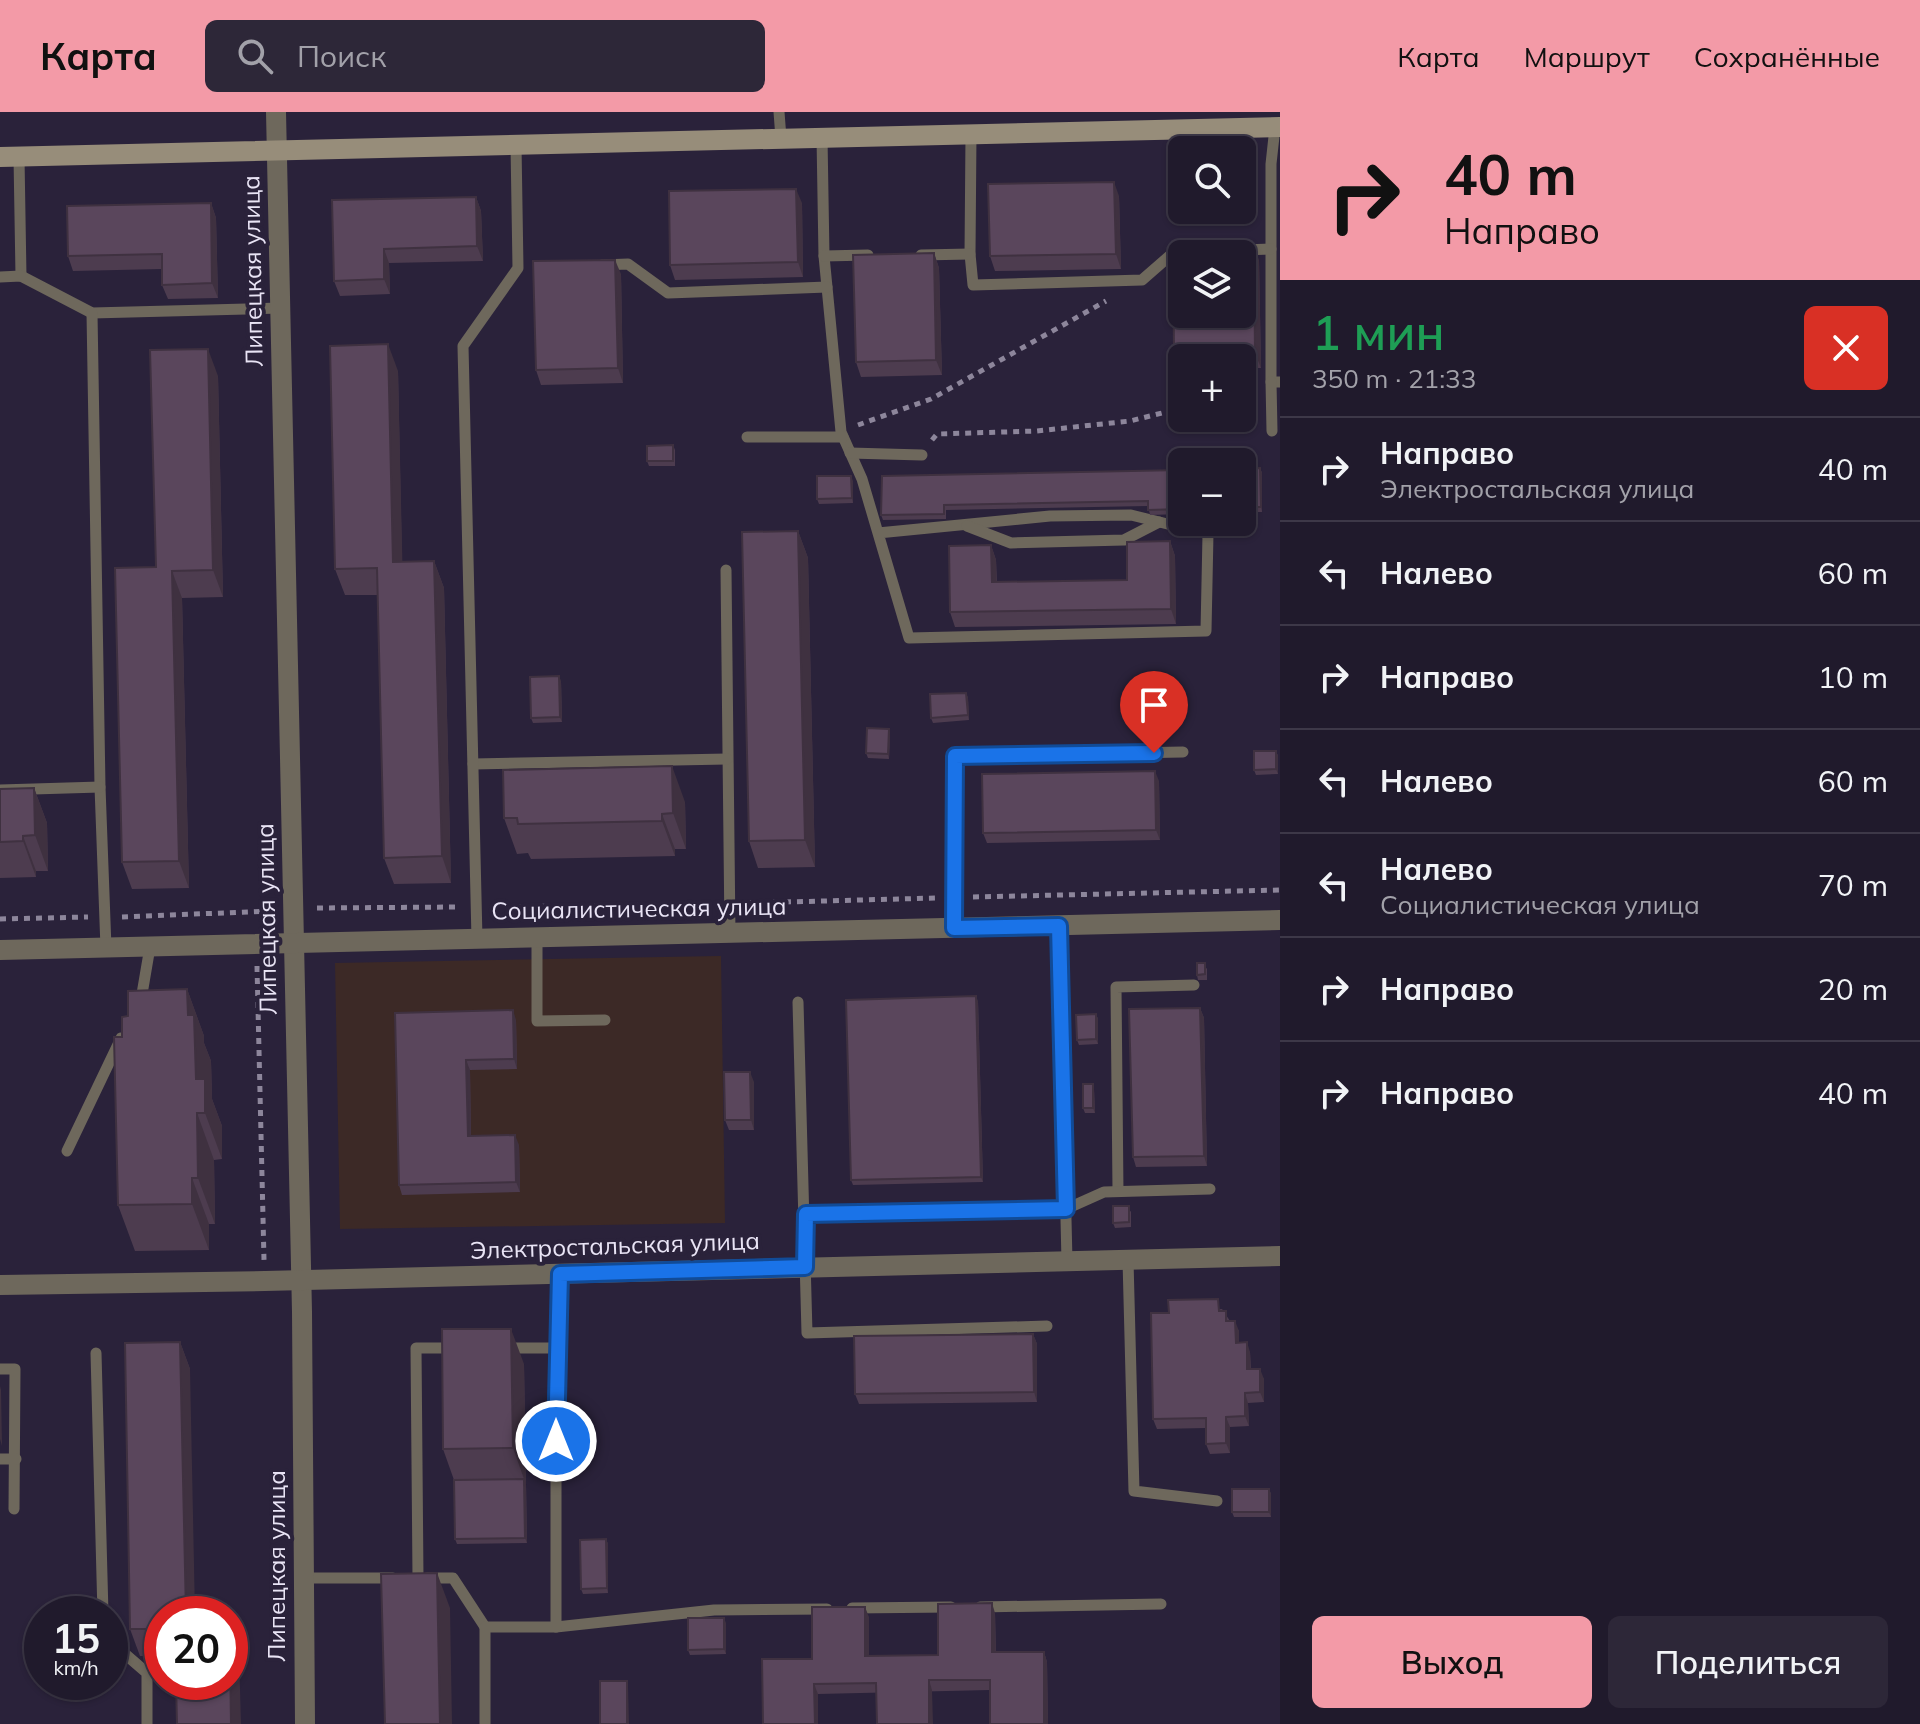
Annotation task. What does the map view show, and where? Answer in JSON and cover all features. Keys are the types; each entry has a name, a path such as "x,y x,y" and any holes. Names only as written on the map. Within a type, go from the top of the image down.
{"main road":[{"path":"10,157 1278,127"}],"street":[{"name":"Липецкая улица","path":"276,112 302,1280 305,1724"},
{"name":"Социалистическая улица","path":"0,950 1280,920"},
{"name":"Электростальская улица","path":"0,1285 1280,1256"}],"lane":[{"path":"779,112 781,138"},
{"path":"1272,431 1275,285 1271,249 1271,164 1278,127"},
{"path":"971,134 970,254 973,285 1142,280 1168,257"},
{"path":"822,137 824,256 842,435 862,479 909,638 1206,631 1208,534 1131,515 1050,516 878,533"},
{"path":"477,939 463,346 518,268 516,145"},
{"path":"10,157 21,276"},
{"path":"1256,249 1271,249"},
{"path":"912,255 970,254"},
{"path":"824,256 883,255"},
{"path":"597,265 628,264 668,293 827,287"},
{"path":"518,268 533,268"},
{"path":"0,277 21,276 92,313 280,308"},
{"path":"92,313 100,787 106,948"},
{"path":"747,437 842,435"},
{"path":"850,453 922,455"},
{"path":"963,525 1011,543 1124,540 1159,522"},
{"path":"726,570 730,934"},
{"path":"954,928 955,756 1183,752"},
{"path":"473,764 727,759"},
{"path":"0,790 100,787"},
{"path":"1059,926 1067,1261"},
{"path":"537,937 537,1021 605,1020"},
{"path":"67,1151 142,994 150,947"},
{"path":"1118,1191 1116,987 1194,985"},
{"path":"798,1002 807,1333 1047,1326"},
{"path":"806,1214 1066,1209 1104,1192 1210,1189"},
{"path":"1128,1260 1134,1491 1217,1501"},
{"path":"556,1627 556,1348 560,1274"},
{"path":"418,1578 416,1348 463,1348"},
{"path":"494,1348 556,1348"},
{"path":"96,1353 103,1596"},
{"path":"0,1369 15,1369 14,1509"},
{"path":"0,1459 16,1459"},
{"path":"302,1578 453,1578 485,1627 485,1724"},
{"path":"485,1627 556,1627 714,1610 1161,1604"},
{"path":"128,1657 147,1673 147,1724"}],"path":[{"path":"842,435 931,399 1142,280"},
{"path":"922,455 937,434 1037,431 1130,421 1168,412"},
{"path":"0,919 253,914 293,909 730,903 1280,890"},
{"path":"257,945 265,1281"}],"shaded area":[{"path":"721,956 725,1223 340,1229 335,963"}],"building":[{"path":"1114,182 1116,254 990,256 988,184"},
{"path":"796,189 798,262 670,265 669,191"},
{"path":"476,197 477,246 384,249 384,279 334,281 332,200"},
{"path":"211,203 212,283 162,285 162,254 68,256 67,206"},
{"path":"934,253 936,360 856,362 853,255"},
{"path":"615,260 618,368 536,370 533,261"},
{"path":"1174,328 1255,328 1255,344 1174,344"},
{"path":"388,344 393,562 434,561 442,856 384,858 377,568 335,569 330,346"},
{"path":"208,349 213,570 172,571 179,861 122,862 115,568 156,567 150,350"},
{"path":"673,445 673,461 647,461 647,446"},
{"path":"1256,468 1260,468 1261,507 1256,507"},
{"path":"1168,470 1168,509 1148,510 1148,501 944,505 944,514 881,515 882,476"},
{"path":"817,476 851,476 852,498 817,499"},
{"path":"798,531 805,840 749,841 742,532"},
{"path":"1170,541 1171,609 950,612 949,546 991,545 992,582 1127,580 1127,542"},
{"path":"559,676 560,717 531,718 530,677"},
{"path":"966,693 968,715 931,718 930,694"},
{"path":"867,728 889,729 888,754 866,753"},
{"path":"1254,751 1276,751 1276,769 1254,770"},
{"path":"672,766 673,813 662,814 662,821 518,824 517,818 504,818 503,770"},
{"path":"1155,771 1156,830 983,833 982,774"},
{"path":"34,788 35,835 23,836 23,841 0,842 0,789"},
{"path":"1197,963 1205,963 1205,974 1197,975"},
{"path":"187,989 188,1015 194,1015 196,1079 205,1079 205,1113 197,1113 198,1178 192,1178 192,1204 118,1205 114,1037 122,1037 122,1017 128,1016 128,991"},
{"path":"976,996 981,1177 851,1180 846,1000"},
{"path":"1200,1008 1204,1156 1133,1157 1129,1009"},
{"path":"513,1010 514,1059 466,1060 468,1136 515,1135 516,1182 399,1185 395,1013"},
{"path":"1096,1014 1096,1039 1077,1040 1076,1015"},
{"path":"724,1072 750,1072 751,1120 725,1120"},
{"path":"1083,1084 1093,1084 1093,1108 1083,1108"},
{"path":"1113,1206 1129,1206 1129,1222 1113,1223"},
{"path":"1218,1299 1219,1311 1226,1311 1226,1321 1235,1321 1236,1343 1247,1342 1247,1369 1260,1369 1260,1392 1245,1393 1245,1416 1226,1417 1226,1443 1206,1444 1206,1418 1153,1419 1151,1313 1169,1313 1168,1300"},
{"path":"442,1329 511,1329 513,1448 443,1449"},
{"path":"1033,1334 1034,1392 855,1394 854,1336"},
{"path":"180,1342 186,1596 144,1596 144,1629 130,1629 125,1343"},
{"path":"524,1479 525,1538 455,1539 454,1480"},
{"path":"1232,1489 1269,1489 1269,1512 1232,1512"},
{"path":"606,1539 607,1588 581,1589 580,1540"},
{"path":"437,1573 440,1724 385,1724 381,1574"},
{"path":"992,1603 992,1652 1044,1652 1044,1724 990,1724 990,1680 929,1680 929,1724 877,1724 876,1683 814,1684 815,1724 763,1724 762,1659 812,1659 812,1607 865,1607 865,1656 938,1655 938,1604"},
{"path":"688,1618 724,1618 724,1649 688,1650"},
{"path":"600,1681 627,1681 627,1724 600,1724"},
{"path":"176,1700 231,1700 231,1724 177,1724"}],"route":[{"path":"556,1441 560,1274 805,1267 806,1214 1066,1209 1059,926 954,928 955,756 1154,753"}]}
